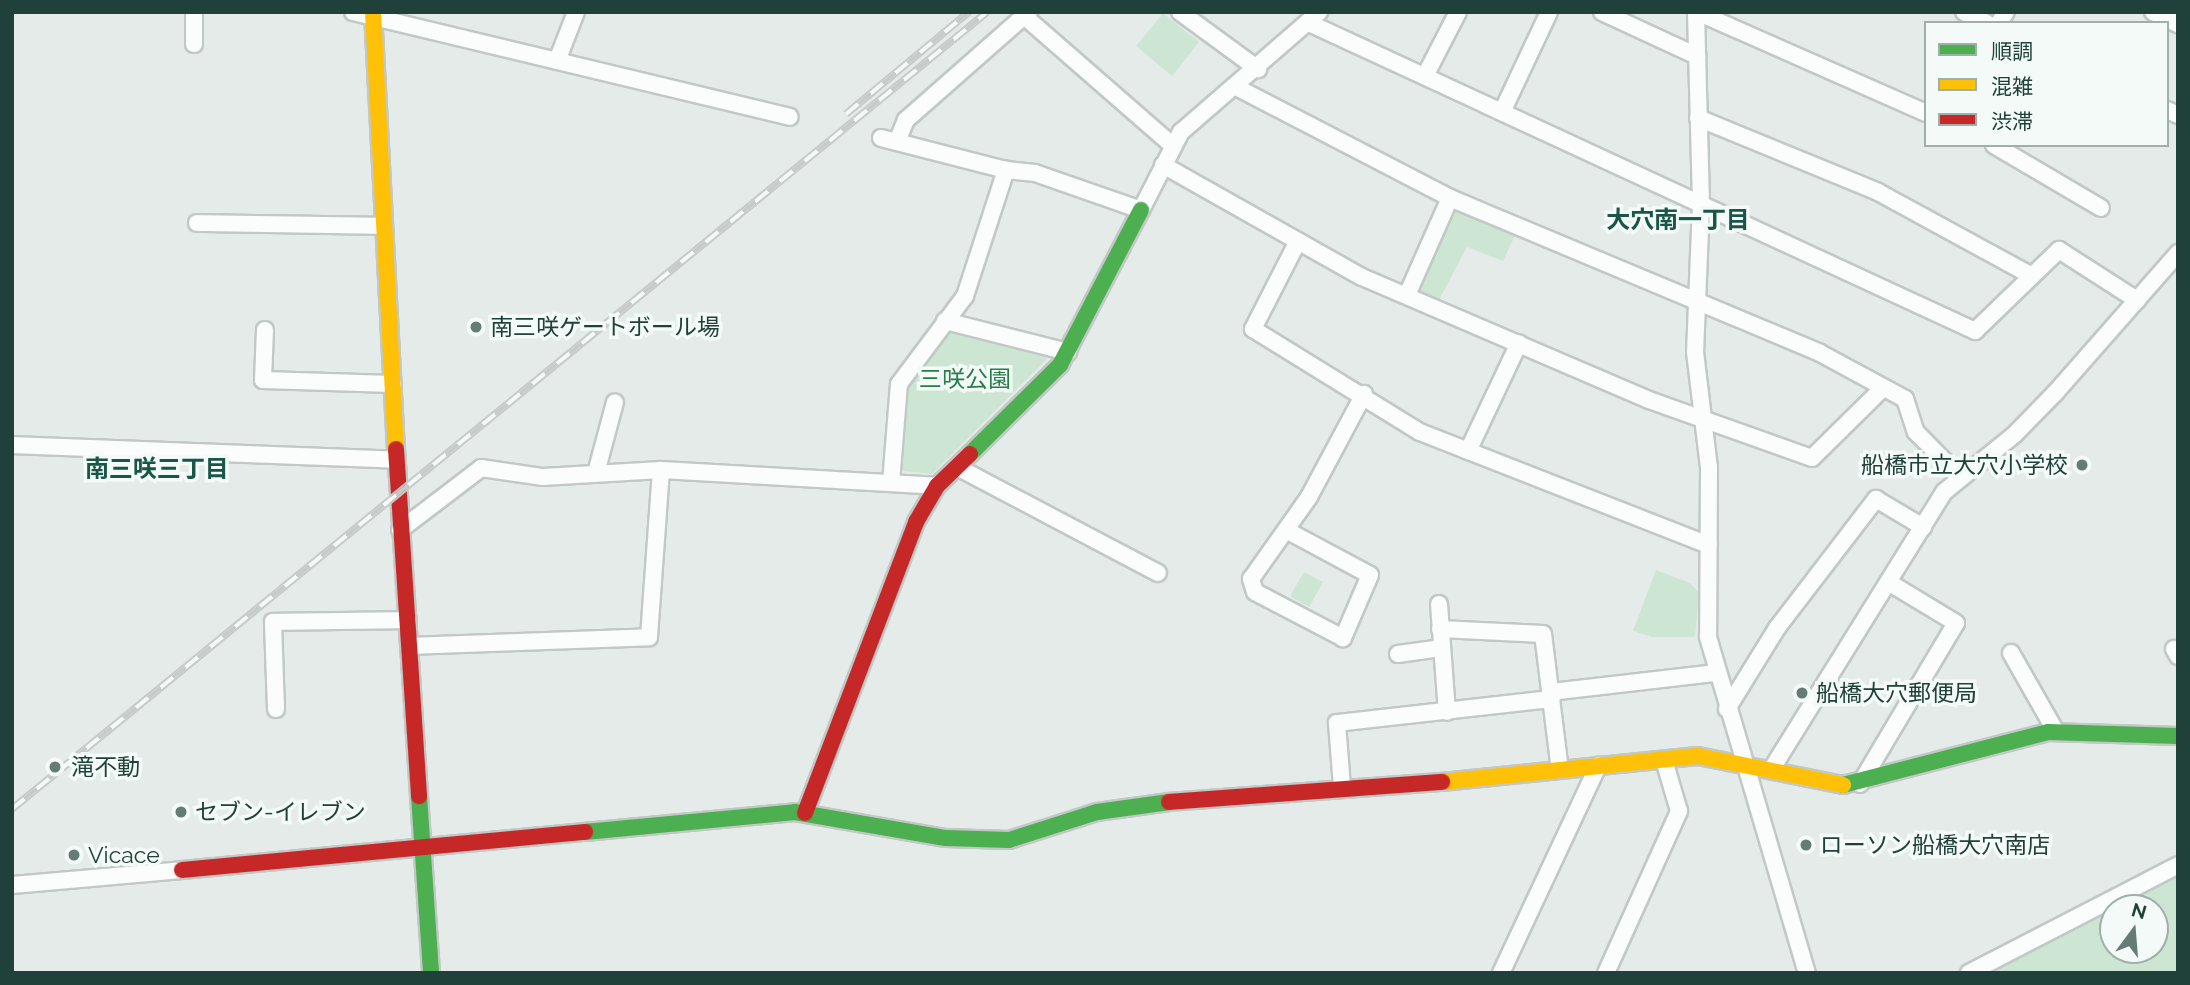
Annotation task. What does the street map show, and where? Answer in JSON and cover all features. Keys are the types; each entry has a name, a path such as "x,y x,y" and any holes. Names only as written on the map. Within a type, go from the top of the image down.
{"street":[{"path":"194,12 194,44"},
{"path":"353,12 557,61 584,71 790,117"},
{"path":"557,61 576,12"},
{"path":"1180,12 1258,69"},
{"path":"1425,76 1458,12"},
{"path":"1502,112 1549,12"},
{"path":"1602,12 1697,56"},
{"path":"1807,973 1715,673 1707,637 1709,467 1695,352 1701,204 1697,12 1924,112"},
{"path":"1964,12 1983,21"},
{"path":"2153,12 2178,24"},
{"path":"1141,210 1035,173 1006,170 889,140 906,120 1026,14 1172,145"},
{"path":"373,15 400,530 431,973"},
{"path":"805,813 886,608 889,586 937,486 1068,352 1181,132 1258,69 1314,18 1425,76 1975,331 2059,250 2137,300"},
{"path":"1236,87 1450,198 1820,353 1905,399 1916,432 1961,477"},
{"path":"1698,118 1878,191 2032,276"},
{"path":"2011,149 2101,208"},
{"path":"1163,165 1298,241 1407,295 1703,421 1812,458 1883,387"},
{"path":"891,484 899,384 965,296 1006,170"},
{"path":"1407,295 1450,198"},
{"path":"197,223 383,226"},
{"path":"1298,241 1253,329 1364,394 1420,432 1709,545"},
{"path":"1771,770 1944,492 2022,426 2178,253"},
{"path":"945,321 1068,352"},
{"path":"265,330 263,380 393,384"},
{"path":"1468,451 1519,343"},
{"path":"1286,530 1370,575 1343,638 1255,592 1251,579 1309,497 1364,394"},
{"path":"596,473 615,402"},
{"path":"12,445 396,460"},
{"path":"957,467 1158,573"},
{"path":"400,530 481,468 543,477 660,470 937,486"},
{"path":"409,646 649,637 660,470"},
{"path":"1727,709 1777,628 1876,499 1923,527"},
{"path":"1860,784 1956,623 1888,582"},
{"path":"1439,604 1447,712"},
{"path":"276,709 273,622 408,620"},
{"path":"1440,629 1543,634 1560,770"},
{"path":"1398,653 1441,648"},
{"path":"2011,653 2056,732"},
{"path":"1342,787 1337,723 1447,712 1715,673"},
{"path":"12,885 805,813 981,843 1009,841 1097,812 1148,803 1560,770 1698,756 1743,763 1831,785 1860,784 2056,732 2178,736"},
{"path":"1606,973 1679,811 1664,760"},
{"path":"1501,973 1598,766"},
{"path":"1969,973 2178,865"}],"green space":[{"path":"1163,13 1199,42 1172,76 1136,46"},
{"path":"1457,208 1516,233 1503,261 1467,247 1439,300 1421,292 1417,285 1449,210"},
{"name":"三咲公園","path":"947,327 1045,353 1047,359 932,474 903,471 904,389"},
{"path":"1656,570 1690,583 1699,593 1695,637 1652,637 1633,631"},
{"path":"1304,572 1323,582 1309,607 1290,596"},
{"path":"2178,874 2178,973 1983,973 2099,914 2099,964 2169,964 2169,894 2139,894"}],"railway":[{"path":"846,114 969,12"},
{"path":"12,809 987,12"}],"traffic: fast":[{"path":"970,454 1060,365 1141,210"},
{"path":"1843,785 2048,732 2178,736"},
{"path":"419,796 431,973"},
{"path":"585,832 795,812 946,838 1009,840 1097,812 1169,802"}],"traffic: slow":[{"path":"373,12 396,449"},
{"path":"1442,782 1698,756 1843,785"}],"traffic: jam":[{"path":"396,449 419,796"},
{"path":"805,813 916,522 937,486 970,454"},
{"path":"1169,802 1442,782"},
{"path":"182,870 585,832"}],"place":[{"name":"南三咲ゲートボール場","path":"476,327"},
{"name":"船橋市立大穴小学校","path":"2082,465"},
{"name":"船橋大穴郵便局","path":"1802,693"},
{"name":"滝不動","path":"55,767"},
{"name":"セブン-イレブン","path":"181,812"},
{"name":"ローソン船橋大穴南店","path":"1806,845"},
{"name":"Vicace","path":"74,855"}],"district":[{"name":"大穴南一丁目","path":"1678,220"},
{"name":"南三咲三丁目","path":"157,469"}]}
